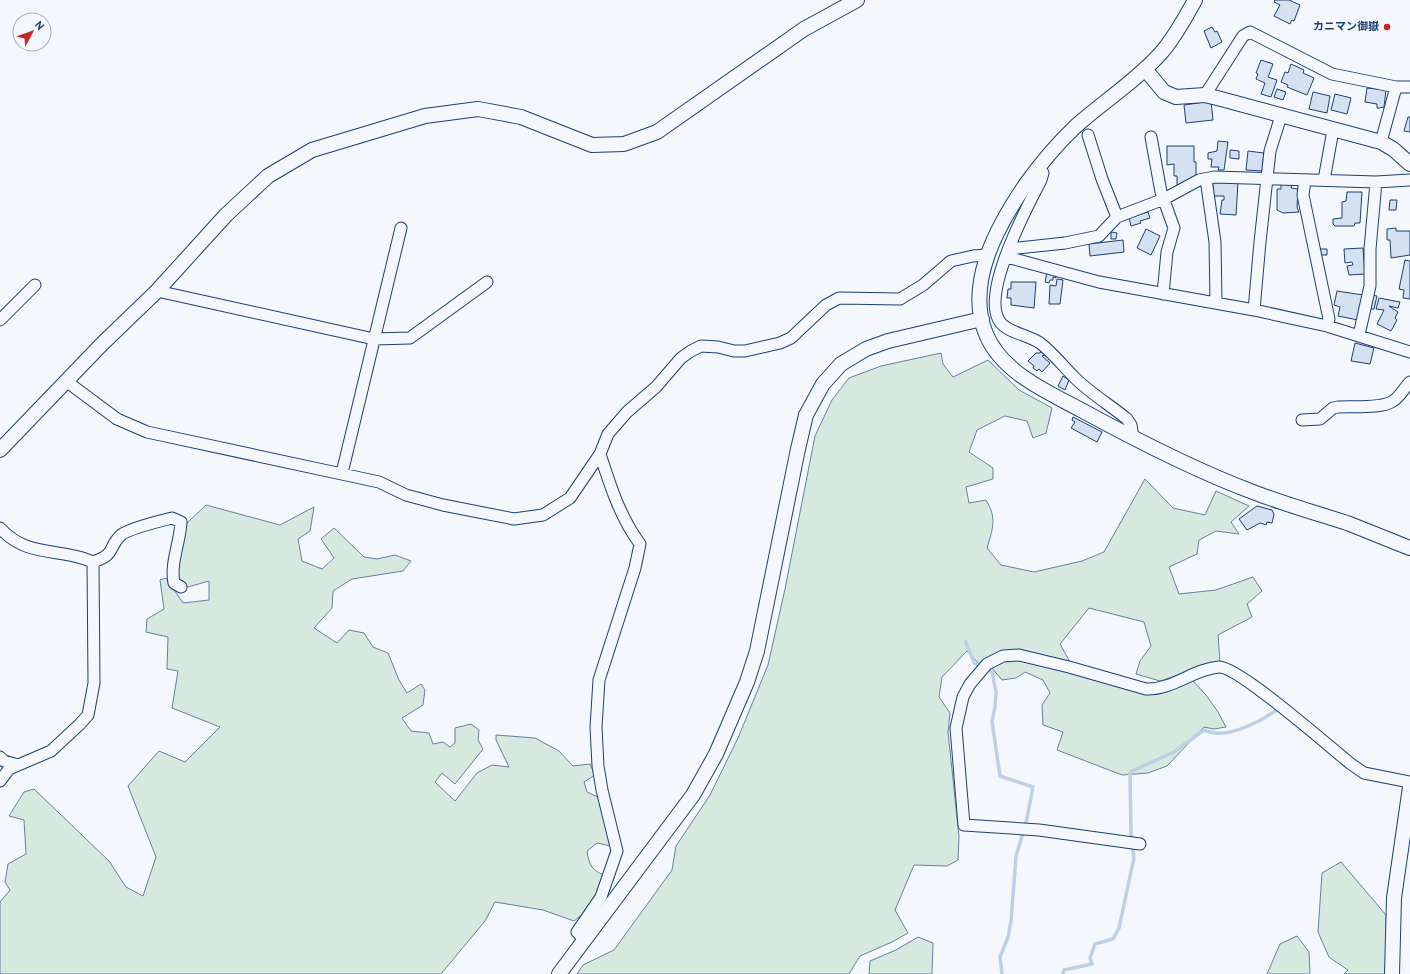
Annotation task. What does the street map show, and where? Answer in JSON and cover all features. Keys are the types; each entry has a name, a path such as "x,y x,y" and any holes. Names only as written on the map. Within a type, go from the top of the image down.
{"street":[{"path":"0,450 66,381 157,291 226,215 268,176 312,150 425,116 478,109 521,117 592,145 624,144 657,132 804,29 857,0"},
{"path":"1195,0 1175,35 1161,53 1145,69 1077,126 1046,157 1037,168 1004,221 987,256 981,284 982,319 990,340 996,351 1011,368 1040,388 1164,454 1253,492 1350,524 1410,548"},
{"path":"1205,95 1243,36 1250,32 1332,74 1396,87 1410,87"},
{"path":"1145,69 1164,92 1176,97 1205,95 1381,142 1393,149 1410,164"},
{"path":"1381,142 1396,87"},
{"path":"1254,310 1270,151 1281,116"},
{"path":"1324,180 1333,130"},
{"path":"1088,135 1102,179 1117,217"},
{"path":"1151,137 1161,192 1174,228 1167,252 1163,294"},
{"path":"1037,168 1043,173 1041,180 1016,230 995,291 995,305 1000,322 1040,343 1075,378 1127,419 1131,424 1133,438"},
{"path":"1008,253 1098,236 1117,217 1164,199 1206,178 1268,178 1376,182 1410,180"},
{"path":"1206,178 1215,242 1216,302"},
{"path":"1304,180 1303,195 1328,319 1327,326"},
{"path":"1359,335 1370,286 1370,249 1376,182"},
{"path":"342,473 401,228"},
{"path":"1008,253 1098,282 1216,302 1327,326 1410,352"},
{"path":"66,381 117,419 148,432 342,473 379,482 406,495 443,505 514,519 543,515 570,498 600,454 608,434 627,412 656,387 681,358 690,351 701,346 718,346 745,351 780,343 791,338 826,306 839,298 900,299 924,284 951,261 973,256 987,256"},
{"path":"157,291 374,339 410,338 487,282"},
{"path":"0,320 35,285"},
{"path":"559,974 694,795 716,754 748,682 764,621 806,415 823,384 841,364 866,349 888,341 982,319"},
{"path":"1302,420 1320,419 1333,408 1338,407 1379,406 1389,403 1396,399 1401,390 1410,382"},
{"path":"584,940 577,932 601,896 617,851 602,790 598,766 596,727 599,680 635,568 640,544 633,534 612,492 600,454"},
{"path":"0,528 9,538 40,551 84,558 93,562 107,557 122,535 144,526 172,518 181,522 181,535 172,572 174,583 181,587"},
{"path":"0,781 9,769 51,751 88,715 94,683 93,562"},
{"path":"1136,843 1033,829 964,825 956,728 964,697 975,677 987,664 1003,656 1019,655 1069,667 1146,689 1155,690 1167,687 1194,675 1219,667 1226,668 1233,671 1256,687 1364,773 1410,782"},
{"path":"0,757 4,761 18,765"},
{"path":"1392,974 1394,898 1410,787"}],"shaded area":[{"path":"941,353 943,364 953,377 988,360 1019,390 1052,408 1046,433 1033,438 1027,421 1005,416 977,430 969,452 993,468 993,479 966,487 969,503 986,500 992,512 993,523 987,548 1001,565 1034,572 1082,561 1104,552 1145,479 1173,508 1205,515 1216,491 1249,506 1231,522 1239,534 1216,531 1199,540 1197,554 1169,567 1179,594 1216,590 1253,577 1262,591 1247,604 1252,617 1218,635 1220,662 1160,681 1136,674 1140,661 1151,646 1144,622 1089,608 1060,644 1070,662 1012,651 980,665 967,651 942,677 939,697 950,713 948,732 959,836 958,860 947,866 914,865 895,910 908,933 892,942 860,956 849,974 577,974 583,965 614,950 672,870 676,846 710,795 738,738 768,665 785,589 815,436 832,400 849,378 881,366"},
{"path":"206,505 280,525 314,507 310,531 298,539 302,561 322,569 334,558 321,539 334,528 364,557 377,559 395,555 411,561 403,571 352,579 333,591 332,608 314,628 337,643 349,630 364,633 373,647 388,653 399,680 407,693 421,684 425,690 423,705 402,718 411,731 429,733 433,744 443,742 450,747 455,743 455,728 471,724 479,730 478,740 483,749 455,784 442,773 435,782 455,801 477,773 492,765 509,767 496,740 496,735 535,738 559,751 573,766 590,764 595,775 584,782 587,792 600,798 611,846 597,843 587,851 593,869 604,875 593,901 580,916 574,921 543,910 495,902 485,921 441,974 0,974 0,902 10,890 5,882 8,864 26,854 24,820 9,816 24,792 34,789 109,861 126,887 143,896 156,857 128,786 159,751 185,762 220,727 172,708 178,671 167,669 168,637 146,632 147,619 164,609 160,580 166,578 183,603 209,600 209,581 188,587 179,581 176,571 186,524"},
{"path":"1005,659 1023,659 1151,694 1191,679 1206,695 1226,727 1214,729 1204,727 1167,766 1148,773 1122,775 1057,750 1063,732 1043,725 1042,705 1050,693 1043,680 1025,672 1016,678 1002,680 991,667"},
{"path":"1341,862 1386,915 1386,974 1344,974 1348,970 1329,957 1318,932 1322,873"},
{"path":"1297,936 1309,952 1310,974 1267,974 1280,944"},
{"path":"918,937 933,943 932,974 869,974 870,961 896,950"}],"building":[{"path":"1275,0 1289,0 1300,5 1294,21 1292,20 1290,24 1274,16 1280,5 1274,2"},
{"path":"1212,27 1215,32 1217,31 1222,42 1211,48 1204,31"},
{"path":"1261,60 1273,64 1268,77 1277,80 1271,97 1261,94 1265,83 1256,79 1258,74 1256,73"},
{"path":"1291,64 1304,70 1303,73 1314,78 1307,95 1287,87 1288,85 1281,82 1285,72 1288,73"},
{"path":"1367,88 1386,90 1384,107 1377,108 1377,104 1365,102"},
{"path":"1277,89 1286,92 1283,100 1274,97"},
{"path":"1313,92 1330,96 1327,113 1309,109"},
{"path":"1335,94 1351,98 1347,114 1331,110"},
{"path":"1211,101 1213,120 1186,123 1184,105"},
{"path":"1408,117 1410,117 1410,132 1404,131"},
{"path":"1218,141 1228,142 1224,170 1218,170 1219,167 1211,167 1212,159 1208,159 1208,153 1217,151"},
{"path":"1167,146 1194,146 1196,176 1177,187 1177,176 1174,176 1174,164 1167,165"},
{"path":"1230,150 1239,151 1239,159 1230,158"},
{"path":"1248,151 1264,153 1262,171 1246,170"},
{"path":"1213,181 1238,182 1236,215 1220,214 1224,196 1213,196"},
{"path":"1281,184 1292,184 1291,188 1298,189 1297,207 1299,212 1283,213 1277,210 1277,189 1281,189"},
{"path":"1347,192 1362,192 1360,223 1355,223 1354,226 1335,226 1333,224 1333,219 1342,218 1342,202 1346,201"},
{"path":"1390,200 1397,200 1396,210 1389,210"},
{"path":"1148,212 1150,218 1131,226 1129,218"},
{"path":"1396,228 1396,231 1410,231 1410,255 1391,258 1390,240 1387,240 1387,229"},
{"path":"1146,229 1160,236 1151,255 1137,248"},
{"path":"1111,232 1117,233 1116,239 1111,239"},
{"path":"1123,240 1124,252 1090,256 1089,244"},
{"path":"1363,248 1365,274 1349,275 1347,266 1353,265 1352,262 1345,263 1344,249"},
{"path":"1318,249 1327,249 1327,255 1318,255"},
{"path":"1405,260 1410,261 1410,299 1403,298 1404,290 1399,289"},
{"path":"1047,272 1056,273 1056,278 1053,277 1053,280 1050,280 1049,283 1045,282"},
{"path":"1057,279 1063,280 1060,304 1049,304 1050,285 1056,286"},
{"path":"1011,282 1036,282 1034,308 1011,305 1011,298 1007,298 1008,289 1011,289"},
{"path":"1337,291 1363,295 1358,320 1338,316 1340,307 1334,305"},
{"path":"1371,295 1377,296 1374,309 1369,309"},
{"path":"1379,298 1400,302 1398,308 1389,306 1398,312 1395,318 1397,320 1391,331 1377,324 1384,310 1376,309"},
{"path":"1355,343 1374,348 1370,364 1351,361"},
{"path":"1042,350 1047,354 1042,356 1050,363 1042,372 1039,369 1037,371 1033,368 1034,366 1028,361 1036,353 1040,353"},
{"path":"1063,376 1069,380 1065,390 1058,386"},
{"path":"1073,417 1102,432 1097,442 1071,428 1075,422 1072,420"},
{"path":"1257,506 1272,510 1274,514 1272,523 1267,522 1266,525 1260,523 1247,530 1239,519"}],"waterway":[{"path":"966,642 974,663 992,672 996,692 992,721 1000,776 1033,787 1026,823 1016,856 1011,921 1008,937 1000,957 1002,974"},
{"path":"1063,974 1064,970 1092,964 1090,958 1095,944 1113,939 1119,928 1134,858 1131,835 1130,772 1174,752 1204,730 1214,733 1239,730 1255,723 1275,711"}],"place":[{"name":"カニマン御嶽","path":"1387,27"}]}
